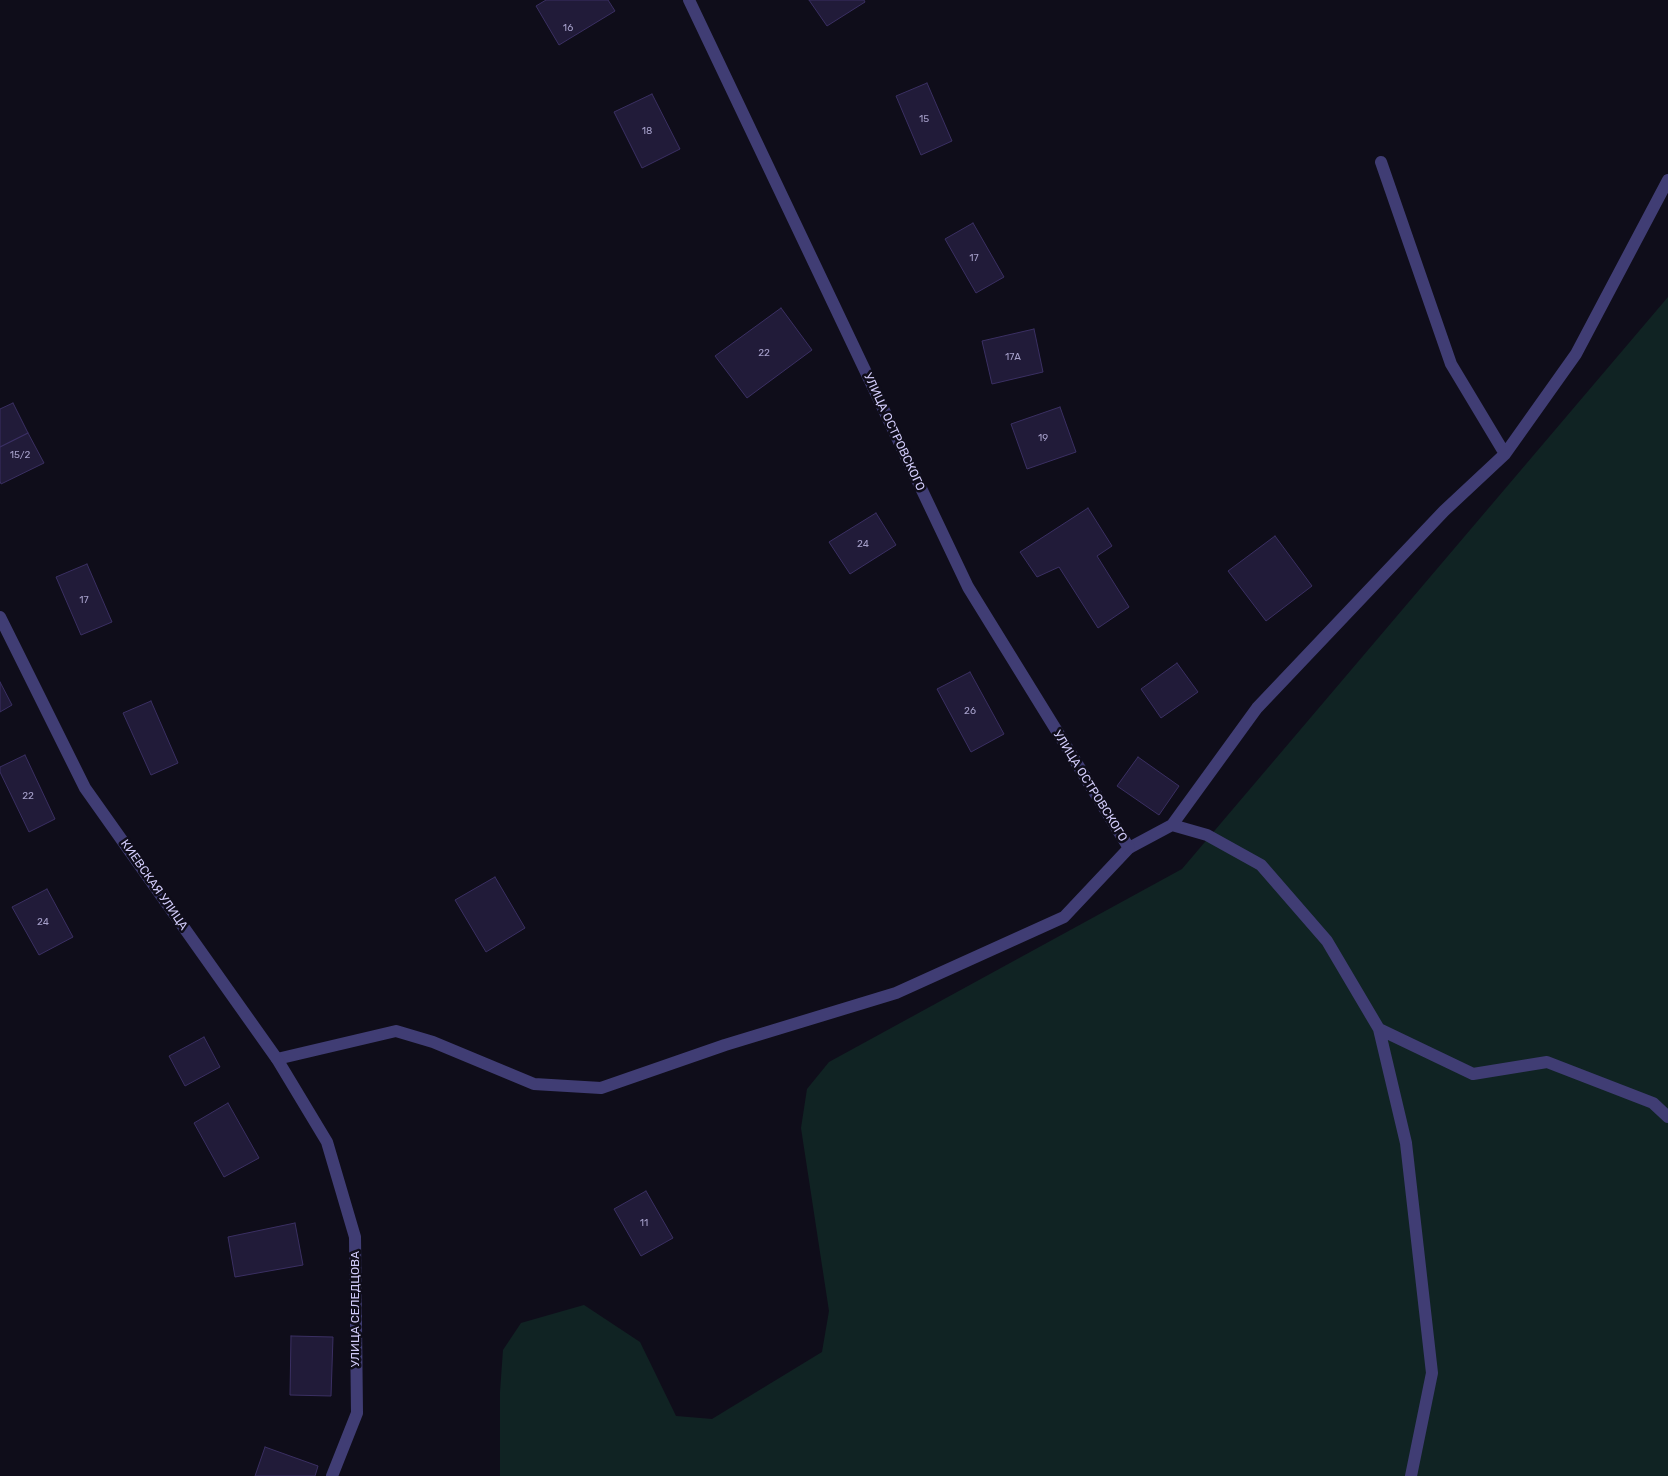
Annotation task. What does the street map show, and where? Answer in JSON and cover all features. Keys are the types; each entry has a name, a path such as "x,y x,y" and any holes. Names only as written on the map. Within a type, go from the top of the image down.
{"street":[{"name":"УЛИЦА ОСТРОВСКОГО","path":"689,0 968,587 1129,848"},
{"path":"1381,162 1451,364 1505,454"},
{"path":"277,1059 396,1031 433,1042 534,1084 601,1088 725,1045 896,993 1064,917 1129,848 1172,826 1257,708 1444,511 1505,454 1576,354 1668,180"},
{"name":"КИЕВСКАЯ УЛИЦА","path":"0,617 85,788 277,1059 327,1142"},
{"path":"1172,826 1206,835 1261,865 1327,941 1379,1028 1406,1143 1432,1373 1411,1476"},
{"path":"1379,1028 1473,1074 1547,1062 1653,1103 1668,1117"},
{"name":"УЛИЦА СЕЛЕДЦОВА","path":"327,1142 355,1237 357,1413 332,1476"}],"green space":[{"path":"1668,297 1668,1476 500,1476 500,1392 503,1350 521,1323 584,1305 640,1342 676,1416 712,1419 822,1352 829,1311 801,1128 807,1089 829,1062 1182,869"}],"building":[{"path":"546,0 608,0 615,11 559,45 536,6"},
{"path":"809,0 864,0 865,2 827,26"},
{"path":"927,83 952,141 921,155 896,96"},
{"path":"652,94 680,149 642,168 614,112"},
{"path":"973,223 1004,277 976,293 945,239"},
{"path":"781,308 812,350 747,398 715,356"},
{"path":"1034,329 1043,372 992,384 982,341"},
{"path":"13,403 28,433 0,447 0,409"},
{"path":"1060,407 1076,452 1027,469 1011,424"},
{"path":"28,433 44,463 1,484 0,447"},
{"path":"1088,508 1112,546 1097,556 1129,607 1098,628 1059,567 1037,577 1020,552"},
{"path":"876,513 896,545 850,574 829,542"},
{"path":"1275,536 1312,586 1266,621 1228,571"},
{"path":"87,564 112,622 81,635 56,577"},
{"path":"1177,663 1198,692 1161,718 1141,689"},
{"path":"970,672 1004,734 971,752 937,689"},
{"path":"0,682 12,705 0,712"},
{"path":"151,701 178,763 151,775 123,713"},
{"path":"25,755 55,819 29,832 0,772 0,767"},
{"path":"1138,757 1179,786 1159,815 1117,786"},
{"path":"495,877 525,928 486,952 455,900"},
{"path":"47,889 73,937 39,955 12,907"},
{"path":"204,1037 220,1067 185,1086 169,1056"},
{"path":"228,1103 259,1158 224,1177 194,1123"},
{"path":"646,1191 673,1238 641,1256 614,1209"},
{"path":"295,1223 303,1265 235,1277 228,1237"},
{"path":"291,1336 333,1337 331,1396 290,1395"},
{"path":"265,1447 318,1466 315,1476 255,1476"}]}
